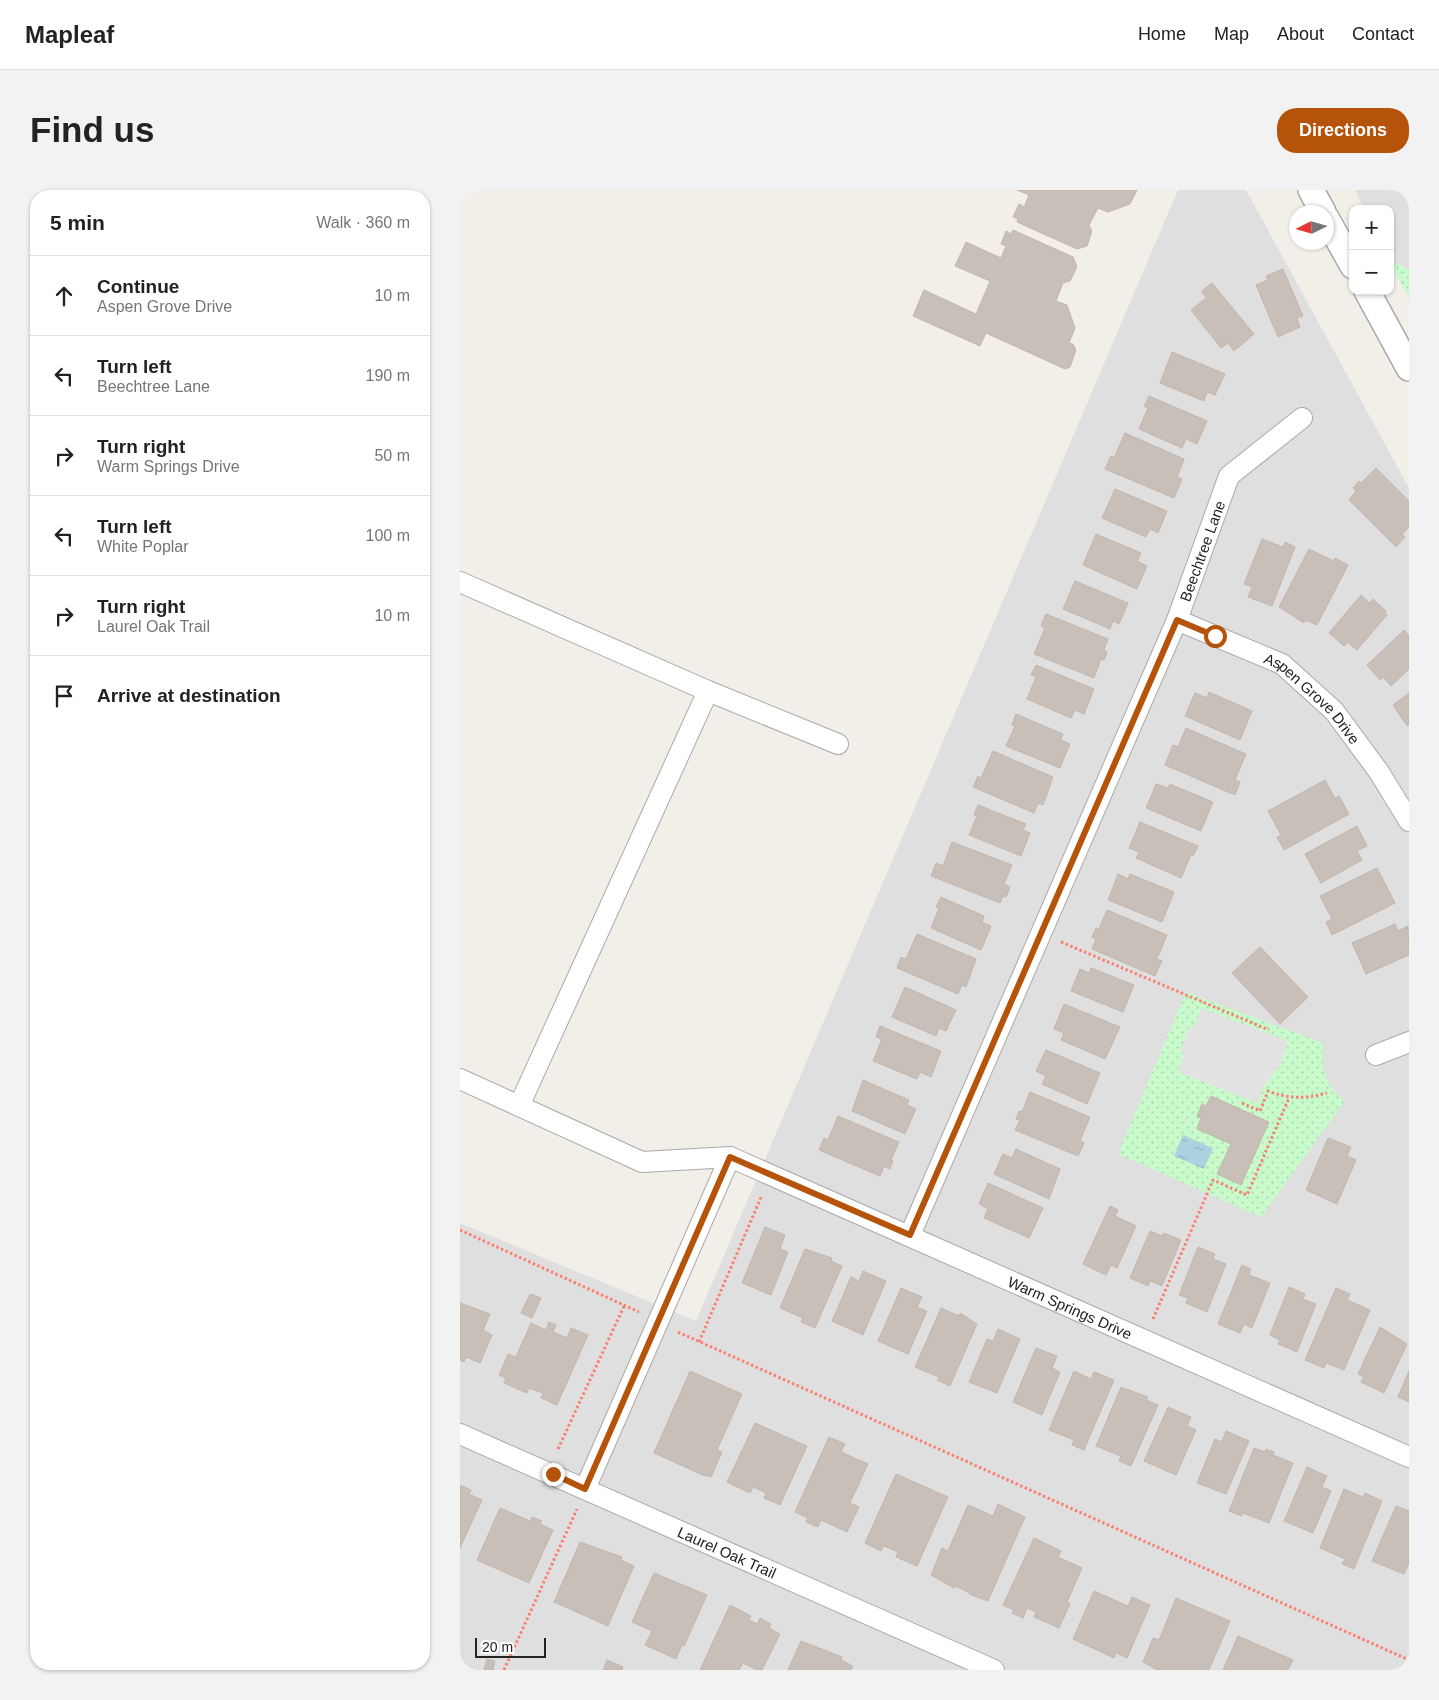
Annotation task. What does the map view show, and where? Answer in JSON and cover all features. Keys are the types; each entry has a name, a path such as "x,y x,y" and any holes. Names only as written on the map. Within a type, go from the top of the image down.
{"street":[{"path":"1311,190 1319,205"},
{"path":"1334,232 1349,259"},
{"path":"1369,295 1409,368"},
{"name":"Beechtree Lane","path":"910,1235 1177,620 1229,476 1302,418"},
{"path":"462,587 838,744"},
{"name":"Aspen Grove Drive","path":"1177,620 1282,664 1334,711 1379,772 1409,821"},
{"path":"519,1106 708,691"},
{"path":"1376,1055 1409,1042"},
{"path":"460,1079 642,1162 730,1157 585,1489"},
{"name":"Warm Springs Drive","path":"730,1157 1409,1457"},
{"name":"Laurel Oak Trail","path":"460,1434 994,1670"}],"path":[{"path":"1061,942 1269,1030"},
{"path":"1242,1103 1260,1111 1268,1091 1289,1098 1302,1099 1327,1093"},
{"path":"1153,1319 1213,1180 1247,1195 1289,1098"},
{"path":"699,1342 762,1195"},
{"path":"460,1230 624,1304 699,1342 1409,1660"},
{"path":"558,1448 624,1304"},
{"path":"504,1670 577,1508"}],"shaded area":[{"path":"1178,190 1246,190 1409,488 1409,1670 460,1670 460,1223 696,1321"},
{"path":"1355,190 1409,190 1409,269 1394,263 1394,205 1362,205"},
{"path":"1201,1008 1288,1041 1281,1063 1263,1088 1257,1103 1178,1072 1184,1054 1180,1051 1190,1026 1194,1027"}],"green space":[{"path":"1394,263 1409,269 1409,298 1394,270"},
{"path":"1186,992 1323,1043 1325,1075 1332,1088 1345,1101 1261,1217 1118,1154"}],"water":[{"path":"1183,1135 1213,1148 1204,1169 1174,1156"}],"building":[{"path":"1017,190 1137,190 1130,204 1108,212 1098,208 1089,225 1092,231 1087,246 1077,249 1017,222 1018,219 1013,217 1019,204 1024,207 1029,195"},
{"path":"1013,230 1073,257 1077,267 1070,281 1063,283 1056,301 1067,305 1075,328 1069,343 1073,344 1076,350 1070,367 1065,369 986,333 980,346 913,316 924,290 976,314 990,281 955,266 966,242 1001,258 1006,246 1001,244 1006,231 1011,234"},
{"path":"1283,269 1303,316 1297,318 1300,327 1278,337 1256,285 1268,280 1266,276"},
{"path":"1212,283 1254,334 1234,351 1228,343 1221,348 1191,310 1206,298 1202,291"},
{"path":"1172,352 1225,374 1215,395 1207,392 1204,401 1160,383"},
{"path":"1149,396 1207,421 1197,444 1186,439 1182,448 1139,429 1148,408 1144,406"},
{"path":"1125,433 1184,459 1177,477 1182,479 1174,498 1105,469 1111,456 1114,458"},
{"path":"1376,468 1409,501 1409,527 1402,534 1405,537 1396,547 1349,500 1356,491 1353,488"},
{"path":"1115,489 1167,511 1158,533 1150,529 1146,537 1102,518"},
{"path":"1096,534 1141,553 1137,561 1147,566 1137,589 1083,565"},
{"path":"1262,539 1283,547 1285,542 1295,547 1272,606 1248,597 1252,587 1244,584"},
{"path":"1309,549 1334,561 1335,558 1348,565 1317,625 1306,620 1304,623 1279,607"},
{"path":"1075,581 1128,603 1119,624 1113,621 1110,629 1063,609"},
{"path":"1361,595 1370,603 1373,599 1386,611 1387,615 1357,650 1347,642 1344,646 1329,633"},
{"path":"1046,614 1108,639 1104,650 1107,652 1104,660 1101,659 1094,678 1034,654 1045,628 1041,626"},
{"path":"1404,630 1409,636 1409,669 1391,686 1383,677 1380,680 1367,665"},
{"path":"1036,665 1094,689 1084,714 1075,710 1071,718 1027,699 1036,677 1031,675"},
{"path":"1209,692 1252,711 1240,740 1185,716 1195,693 1207,698"},
{"path":"1409,693 1409,724 1407,726 1393,705"},
{"path":"1016,714 1063,734 1061,740 1070,744 1060,768 1006,746 1015,726 1012,725"},
{"path":"1186,728 1246,754 1235,780 1240,782 1235,795 1165,765 1173,745 1178,747"},
{"path":"993,751 1053,777 1043,805 1038,803 1034,813 973,787 978,776 981,778"},
{"path":"1325,780 1335,798 1339,796 1349,814 1284,850 1277,837 1281,835 1268,811"},
{"path":"1156,784 1168,788 1170,784 1213,802 1201,831 1146,808"},
{"path":"978,805 1026,824 1023,830 1030,833 1021,856 969,835 977,816 974,815"},
{"path":"1140,822 1198,846 1193,856 1191,855 1181,878 1136,858 1139,852 1129,848"},
{"path":"1357,826 1367,846 1357,851 1362,860 1321,883 1305,854"},
{"path":"952,842 1012,865 1004,884 1010,887 1006,897 1003,896 1000,903 931,876 936,863 943,866"},
{"path":"1377,868 1395,903 1332,935 1326,922 1332,919 1320,896"},
{"path":"1118,874 1128,879 1130,874 1174,892 1162,922 1108,900"},
{"path":"941,897 984,916 982,922 991,926 981,950 931,928 939,908 936,907"},
{"path":"1107,910 1167,935 1157,959 1162,961 1155,976 1092,949 1096,939 1092,937 1096,928 1099,929"},
{"path":"1395,924 1398,931 1408,926 1409,955 1366,974 1352,943"},
{"path":"917,934 976,959 966,987 962,985 958,994 897,968 901,957 906,959"},
{"path":"1260,947 1308,997 1280,1024 1232,973"},
{"path":"1091,968 1134,985 1123,1012 1071,991 1080,969 1089,973"},
{"path":"905,987 956,1010 946,1031 939,1028 936,1036 892,1017"},
{"path":"1064,1004 1120,1027 1105,1059 1061,1040 1064,1033 1054,1029"},
{"path":"880,1026 941,1051 931,1077 920,1072 917,1079 873,1061 882,1039 876,1037"},
{"path":"1046,1050 1100,1073 1087,1104 1042,1084 1046,1076 1036,1071"},
{"path":"863,1080 909,1100 907,1105 916,1109 905,1134 852,1111"},
{"path":"1030,1092 1090,1117 1080,1141 1084,1143 1078,1156 1015,1130 1020,1120 1016,1119 1019,1111 1022,1112"},
{"path":"1211,1096 1269,1122 1241,1185 1217,1174 1231,1144 1197,1129 1201,1118 1197,1116 1202,1104 1206,1106"},
{"path":"838,1116 899,1142 891,1160 893,1161 890,1169 884,1166 880,1176 819,1150 824,1138 828,1140"},
{"path":"1328,1138 1351,1147 1347,1156 1356,1160 1337,1204 1306,1190"},
{"path":"1016,1149 1060,1169 1049,1199 994,1174 1003,1154 1012,1158"},
{"path":"988,1183 1043,1208 1029,1238 984,1218 988,1209 979,1204"},
{"path":"1110,1206 1118,1210 1115,1216 1136,1226 1117,1268 1111,1265 1106,1275 1083,1264"},
{"path":"765,1227 785,1235 780,1249 788,1252 771,1295 742,1283"},
{"path":"1150,1231 1162,1236 1164,1233 1181,1240 1162,1286 1150,1281 1148,1286 1130,1278"},
{"path":"1198,1247 1215,1254 1213,1259 1226,1264 1207,1312 1186,1303 1188,1298 1179,1295"},
{"path":"805,1249 832,1258 831,1261 842,1266 815,1328 801,1322 803,1318 780,1308"},
{"path":"1242,1265 1251,1269 1249,1275 1270,1283 1252,1328 1244,1324 1240,1333 1218,1324"},
{"path":"863,1271 886,1281 863,1335 832,1321 851,1277 859,1281"},
{"path":"1289,1287 1305,1294 1303,1299 1316,1304 1297,1352 1278,1344 1280,1340 1270,1335"},
{"path":"901,1288 922,1297 917,1307 927,1311 908,1354 878,1341"},
{"path":"1336,1288 1350,1294 1347,1300 1370,1310 1344,1370 1326,1363 1324,1368 1305,1360"},
{"path":"530,1294 541,1298 532,1318 521,1313"},
{"path":"460,1303 490,1314 483,1330 492,1335 480,1363 466,1357 464,1362 460,1360"},
{"path":"941,1308 959,1316 960,1313 977,1324 950,1386 937,1380 939,1377 915,1367"},
{"path":"549,1322 556,1325 553,1332 567,1338 571,1328 588,1335 557,1405 541,1398 543,1393 529,1388 527,1393 504,1383 506,1378 499,1375 508,1354 516,1357 531,1323 546,1330"},
{"path":"1380,1327 1407,1344 1384,1393 1361,1382 1364,1377 1358,1374"},
{"path":"998,1329 1020,1339 997,1393 969,1382 987,1339 993,1341"},
{"path":"1036,1348 1057,1356 1052,1368 1060,1372 1042,1415 1013,1402"},
{"path":"690,1371 742,1394 717,1450 722,1452 711,1477 654,1453"},
{"path":"1074,1371 1091,1379 1094,1372 1114,1380 1084,1450 1072,1445 1074,1440 1049,1430"},
{"path":"1409,1371 1409,1402 1398,1397"},
{"path":"1121,1387 1148,1397 1146,1400 1158,1405 1131,1466 1119,1461 1121,1456 1096,1446"},
{"path":"1168,1407 1191,1417 1187,1426 1196,1430 1176,1475 1144,1461"},
{"path":"755,1423 807,1446 780,1505 764,1498 766,1493 753,1487 750,1493 727,1482"},
{"path":"1226,1431 1249,1441 1226,1494 1197,1483 1215,1439 1222,1442"},
{"path":"829,1437 845,1444 841,1452 868,1464 850,1503 859,1507 847,1532 821,1520 818,1527 806,1522 808,1518 795,1512"},
{"path":"1254,1448 1265,1452 1266,1449 1274,1452 1273,1455 1293,1463 1269,1523 1243,1513 1242,1516 1229,1511"},
{"path":"1307,1467 1327,1476 1322,1487 1331,1491 1313,1533 1284,1521"},
{"path":"896,1474 948,1497 917,1566 896,1557 898,1552 884,1546 881,1551 865,1543"},
{"path":"460,1485 471,1490 469,1494 482,1500 460,1548"},
{"path":"1344,1489 1363,1497 1365,1493 1382,1501 1354,1569 1342,1564 1345,1559 1320,1548"},
{"path":"998,1504 1025,1517 988,1601 955,1586 954,1588 931,1575 942,1548 948,1551 968,1505 993,1516"},
{"path":"1396,1506 1409,1511 1409,1563 1404,1574 1372,1561"},
{"path":"500,1508 530,1521 532,1517 542,1521 540,1524 553,1530 529,1583 477,1560"},
{"path":"1034,1538 1061,1551 1058,1557 1082,1568 1067,1602 1070,1604 1059,1628 1034,1617 1036,1612 1027,1608 1023,1618 1012,1613 1014,1610 1003,1605"},
{"path":"580,1542 622,1557 621,1560 634,1566 608,1626 554,1602"},
{"path":"654,1573 707,1595 684,1646 682,1645 676,1659 645,1645 652,1631 632,1622"},
{"path":"1094,1591 1128,1606 1132,1597 1150,1605 1127,1658 1116,1653 1114,1658 1073,1639"},
{"path":"1176,1598 1230,1621 1209,1670 1157,1670 1143,1662 1153,1638 1159,1640"},
{"path":"730,1605 751,1616 749,1620 757,1624 760,1618 771,1624 769,1628 780,1634 762,1670 757,1670 743,1663 739,1670 700,1670"},
{"path":"1238,1636 1293,1660 1288,1670 1223,1670"},
{"path":"801,1641 842,1657 841,1660 853,1666 851,1670 788,1670"},
{"path":"487,1659 495,1661 493,1670 484,1670"},
{"path":"607,1660 623,1667 622,1670 603,1670"}],"route":[{"path":"553,1474 585,1489 730,1157 910,1235 1177,620 1215,636"}]}
